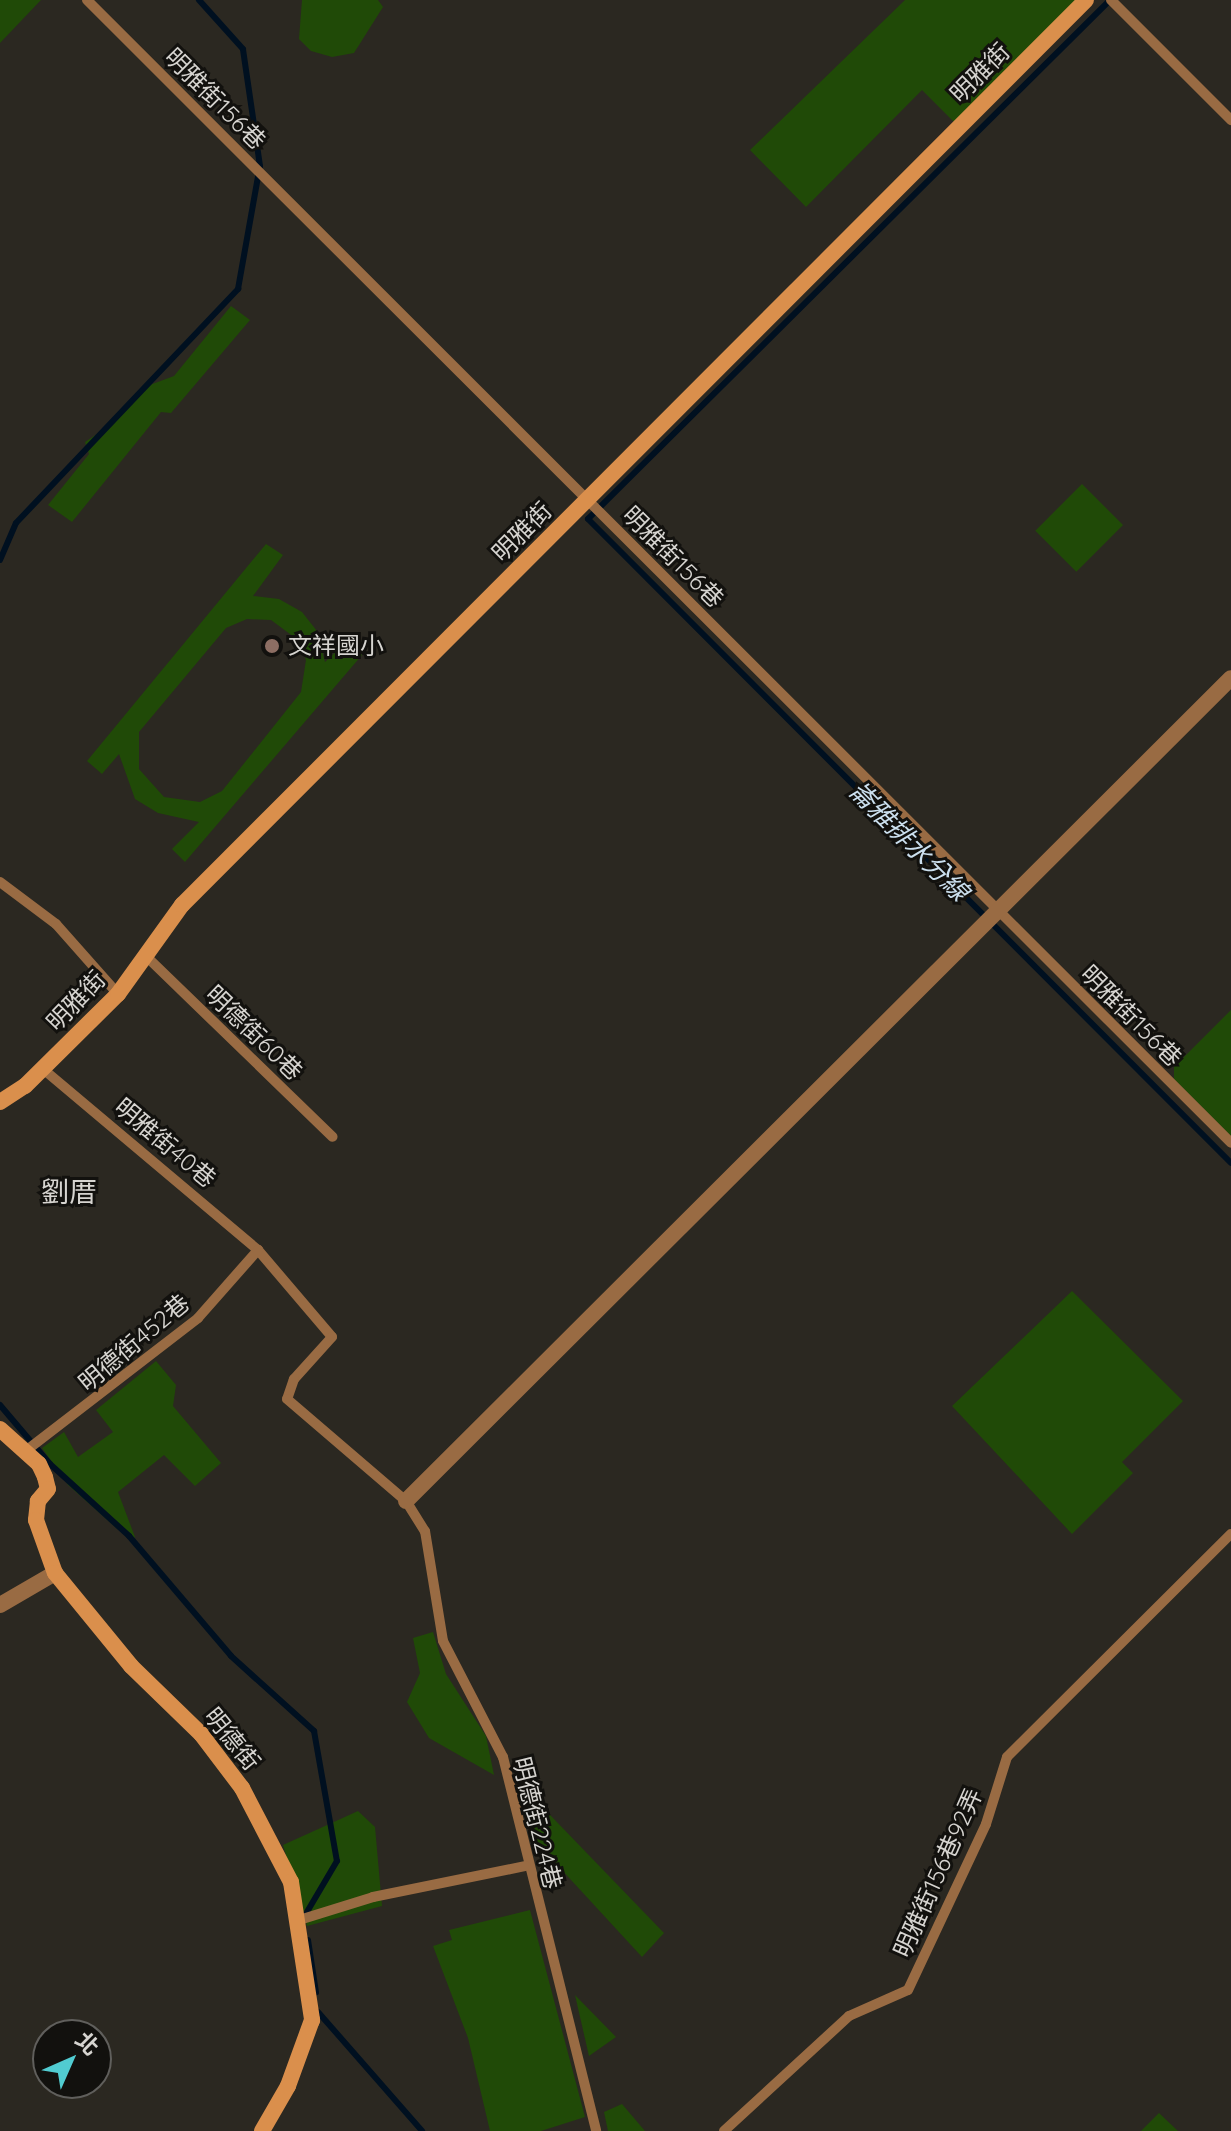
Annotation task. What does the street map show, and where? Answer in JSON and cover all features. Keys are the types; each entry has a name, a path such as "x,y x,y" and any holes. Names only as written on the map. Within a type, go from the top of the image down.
{"street":[{"name":"明雅街","path":"0,1102 43,1069 118,994 148,958 182,905 1086,0"},
{"path":"406,1501 1000,914 1231,678"},
{"name":"明德街","path":"0,1429 23,1453 39,1464 45,1477 48,1489 38,1501 36,1520 55,1573 131,1666 201,1734 242,1788 291,1882 312,2020 288,2086 262,2131"},
{"path":"0,1605 55,1573"}],"lane":[{"name":"明雅街156巷","path":"87,0 1231,1143"},
{"path":"1111,0 1231,120"},
{"path":"0,882 56,924 118,994"},
{"name":"明德街60巷","path":"148,958 333,1137"},
{"name":"明雅街40巷","path":"43,1069 258,1250"},
{"name":"明德街224巷","path":"258,1250 332,1337 294,1379 287,1399 406,1501 425,1531 443,1641 503,1757 526,1866 596,2131"},
{"name":"明德街452巷","path":"23,1453 198,1318 258,1250"},
{"name":"明雅街156巷92弄","path":"724,2131 849,2016 908,1990 986,1824 1007,1757 1231,1534"},
{"path":"296,1921 373,1897 526,1866"}],"green space":[{"path":"0,0 41,0 0,43"},
{"path":"302,0 378,0 383,7 354,53 332,57 311,51 299,39"},
{"path":"905,0 1084,0 958,126 922,90 806,207 750,150"},
{"path":"231,306 250,320 171,413 161,412 72,522 48,505 89,454 85,442 112,424 147,386 174,376"},
{"path":"1082,484 1123,525 1076,572 1035,531"},
{"path":"266,544 283,555 253,596 279,599 302,612 317,631 325,662 346,642 362,655 185,862 172,849 199,822 158,813 135,799 119,754 102,774 87,761","holes":["247,619 271,620 298,640 306,660 301,692 222,791 200,802 164,797 139,769 139,732 226,628"]},
{"path":"1231,1010 1231,1136 1174,1079 1174,1067"},
{"path":"1072,1291 1183,1401 1122,1462 1133,1473 1072,1534 952,1406"},
{"path":"156,1361 176,1385 173,1406 221,1463 195,1486 164,1455 118,1492 135,1537 131,1541 68,1485 42,1448 64,1432 78,1457 113,1432 96,1410"},
{"path":"433,1632 446,1674 486,1736 494,1775 429,1738 407,1702 420,1673 413,1638"},
{"path":"525,1789 664,1933 642,1957 536,1842"},
{"path":"358,1811 375,1827 382,1906 307,1926 283,1845"},
{"path":"530,1910 585,2117 541,2131 490,2131 468,2038 433,1946 452,1940 449,1930"},
{"path":"575,1995 616,2037 589,2056"},
{"path":"622,2104 645,2131 608,2131 604,2112"},
{"path":"1159,2113 1178,2131 1141,2131"}],"waterway":[{"path":"0,560 16,523 238,289 260,166 243,49 199,0"},
{"name":"崙雅排水分線","path":"1110,0 588,519 1231,1163"},
{"path":"0,1405 50,1464 129,1536 231,1656 314,1731 337,1861 304,1917"},
{"path":"308,1940 316,1992"},
{"path":"318,2012 422,2131"}],"place":[{"name":"文祥國小","path":"272,646"}],"district":[{"name":"劉厝","path":"69,1192"}]}
